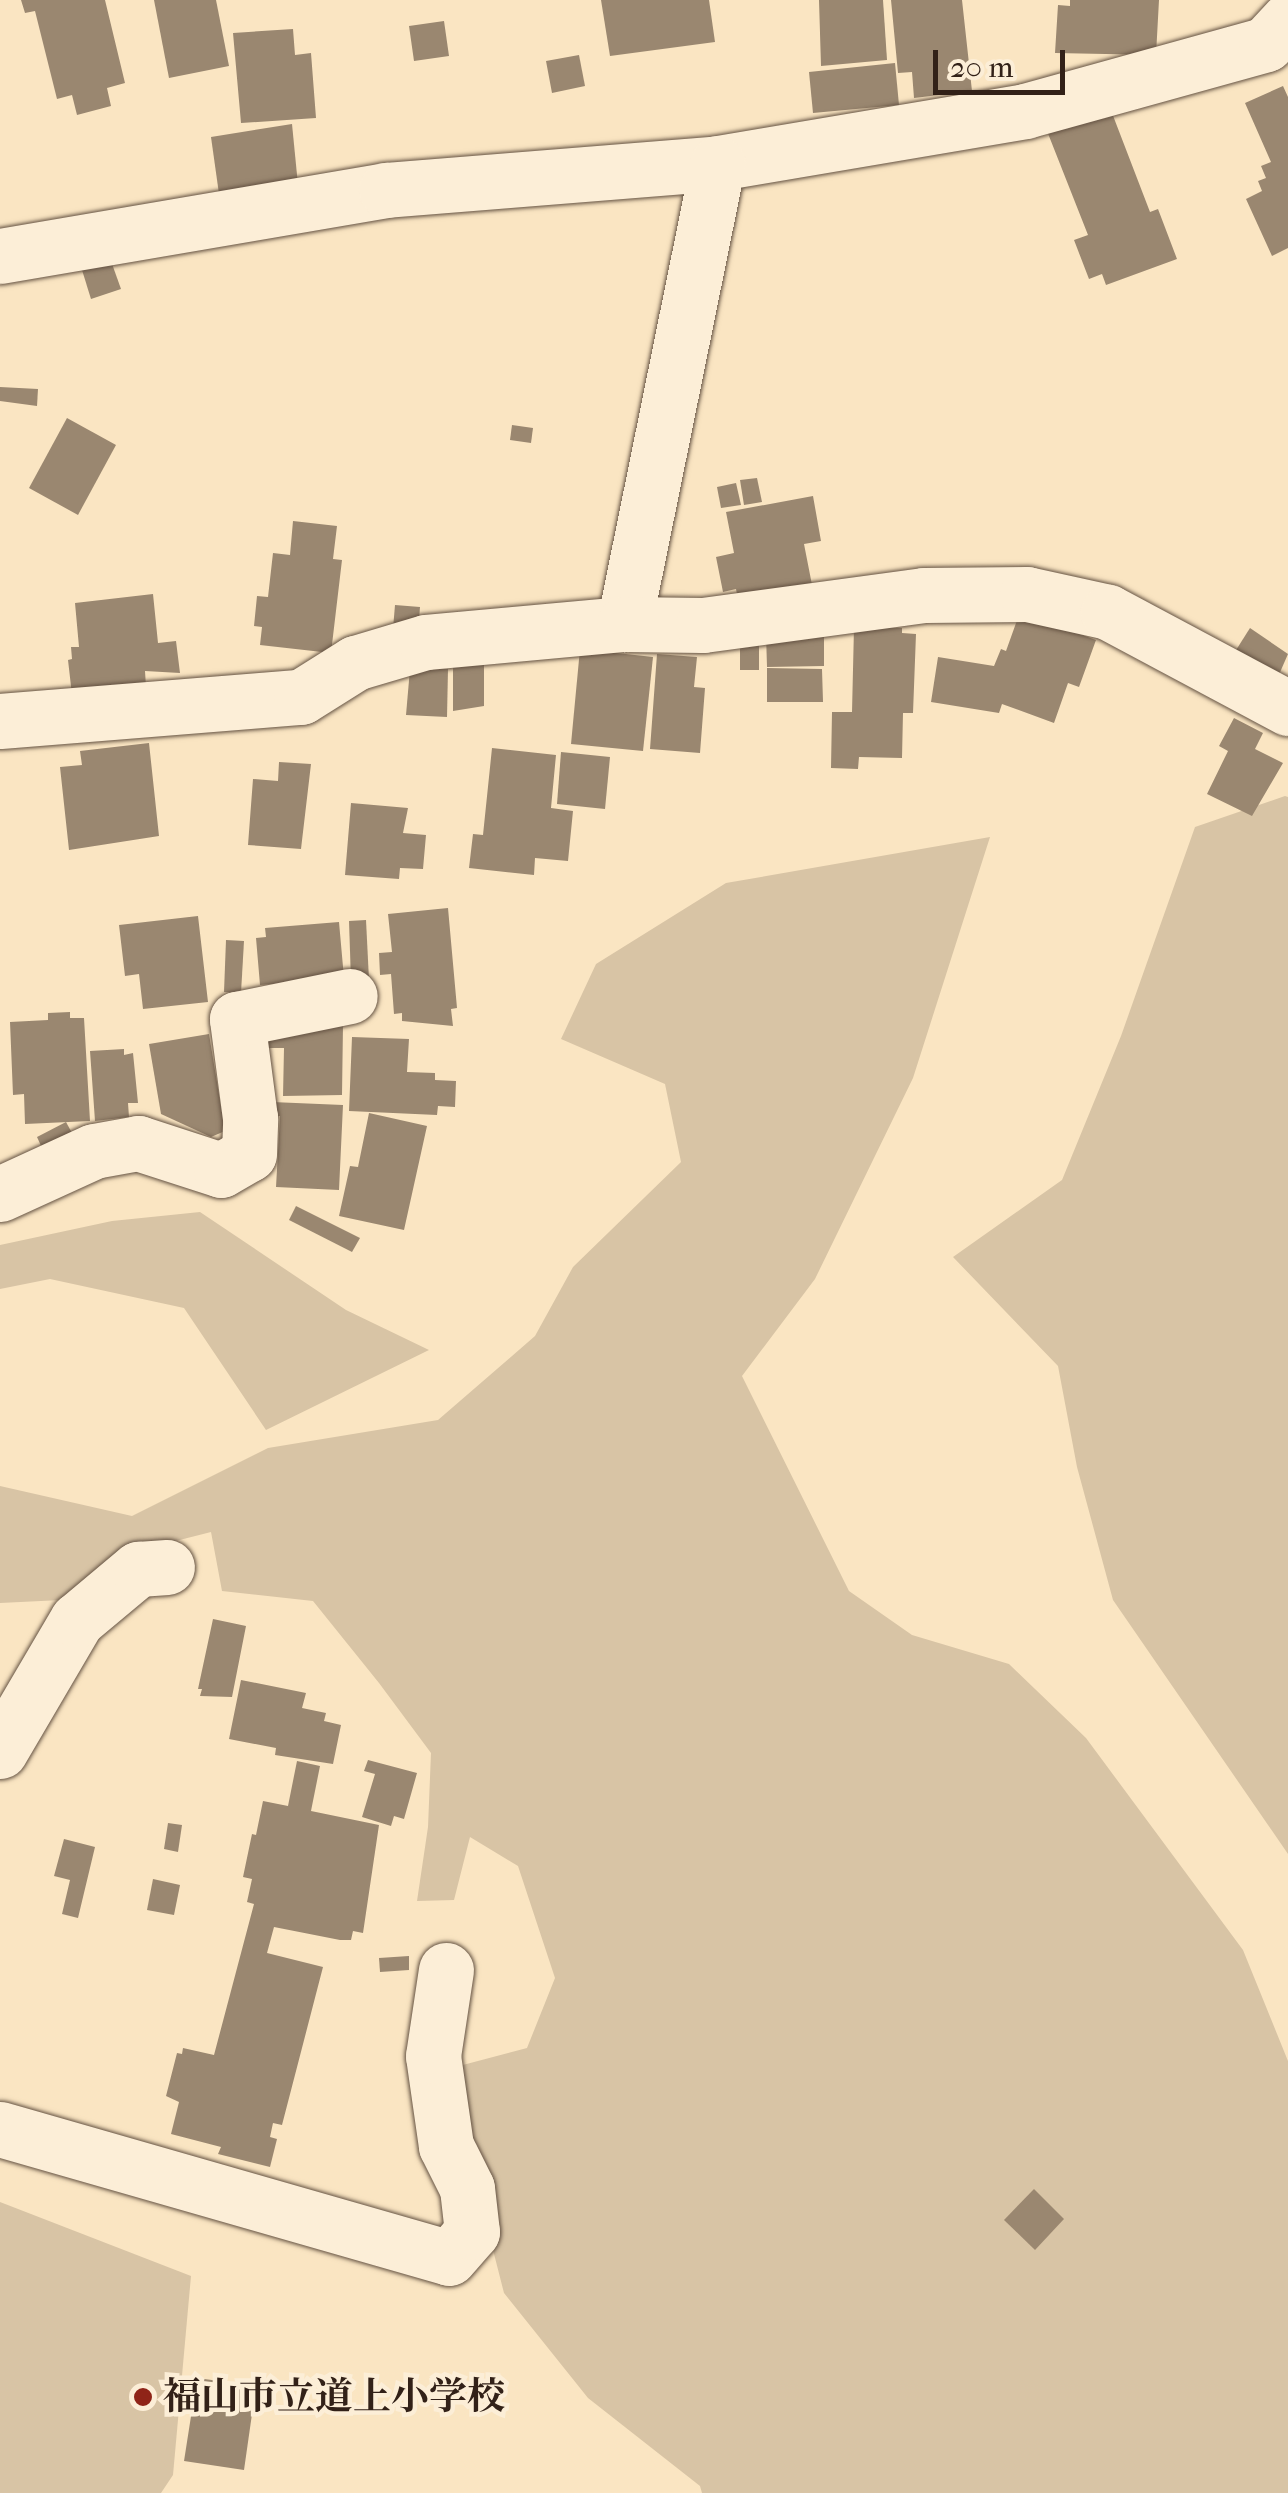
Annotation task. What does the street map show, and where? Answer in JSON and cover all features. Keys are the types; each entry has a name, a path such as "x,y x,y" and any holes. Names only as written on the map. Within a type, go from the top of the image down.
{"street":[{"path":"0,256 386,190 718,162 1025,111 1281,40"},
{"path":"624,624 718,162"},
{"path":"0,721 301,697 355,663 426,642 624,624 703,625 924,595 1027,594 1108,612 1288,708"},
{"path":"0,1194 94,1151 138,1143 221,1170 249,1154 250,1118 237,1019 350,996"},
{"path":"0,1752 77,1620 138,1569 167,1568"},
{"path":"0,2129 449,2258 472,2232 467,2188 446,2146 432,2056 446,1970"}],"shaded area":[{"path":"1285,796 1288,1854 1113,1600 1077,1467 1058,1366 953,1257 1062,1180 1121,1036 1195,827"},
{"path":"990,837 913,1078 815,1279 742,1376 849,1591 912,1635 1009,1664 1086,1738 1243,1950 1288,2061 1288,2493 702,2493 700,2486 588,2398 504,2293 469,2156 459,2066 527,2048 555,1978 518,1866 470,1837 454,1900 417,1901 428,1827 431,1753 379,1683 313,1601 222,1591 211,1532 152,1547 82,1599 0,1603 0,1486 132,1516 268,1448 438,1420 535,1336 573,1267 681,1162 665,1084 561,1039 596,964 726,883"},
{"path":"200,1212 346,1310 429,1350 266,1430 184,1308 50,1279 0,1289 0,1245 112,1221"},
{"name":"福山市立道上小学校","path":"0,2202 191,2276 173,2475 161,2493 0,2493"}],"building":[{"path":"21,0 105,0 125,83 107,88 111,106 77,115 72,95 57,99 35,11 25,13"},
{"path":"154,0 216,0 229,66 169,78"},
{"path":"601,0 709,0 715,42 610,56"},
{"path":"819,0 883,0 887,60 821,66"},
{"path":"891,0 962,0 972,91 914,98 912,72 898,73"},
{"path":"1070,0 1159,0 1156,55 1055,53 1058,5 1070,6"},
{"path":"444,21 449,56 414,61 409,26"},
{"path":"293,29 295,55 311,53 316,118 241,123 233,33"},
{"path":"579,55 585,86 552,93 546,61"},
{"path":"895,63 899,105 813,113 809,72"},
{"path":"1283,86 1288,97 1288,248 1272,256 1246,199 1262,191 1258,181 1266,178 1261,166 1271,162 1245,103"},
{"path":"1112,113 1150,212 1158,209 1177,259 1106,285 1102,274 1089,279 1074,240 1088,235 1047,131"},
{"path":"292,124 298,185 219,194 211,137"},
{"path":"111,261 121,289 91,299 82,270"},
{"path":"0,387 38,389 37,406 0,401"},
{"path":"67,418 116,445 78,515 29,488"},
{"path":"512,425 533,428 531,443 510,440"},
{"path":"757,478 762,502 744,505 740,480"},
{"path":"736,483 741,505 721,508 717,487"},
{"path":"813,496 821,541 804,544 813,590 739,604 736,589 723,592 716,557 734,553 726,512"},
{"path":"293,521 337,526 333,559 342,560 331,653 260,645 262,627 254,626 257,596 268,597 273,553 290,555"},
{"path":"153,594 158,643 176,641 180,673 145,671 146,687 72,695 68,660 72,659 71,647 79,647 75,603"},
{"path":"395,605 420,607 418,632 393,629"},
{"path":"1020,612 1096,640 1079,687 1068,683 1054,723 1002,704 999,713 931,702 938,657 994,666 1001,649 1006,651"},
{"path":"854,627 902,628 902,633 916,634 913,713 903,713 902,758 859,757 858,769 831,768 832,712 852,712"},
{"path":"1250,628 1288,654 1274,686 1231,658"},
{"path":"824,633 824,666 767,667 766,634"},
{"path":"740,641 759,641 759,670 740,670"},
{"path":"580,649 653,657 643,751 571,744"},
{"path":"657,654 697,657 694,687 705,688 700,753 650,749"},
{"path":"453,664 484,664 484,706 453,711"},
{"path":"767,668 822,669 823,702 767,702"},
{"path":"410,669 448,669 447,717 406,715"},
{"path":"1234,718 1263,733 1255,749 1283,763 1252,816 1207,794 1228,751 1219,746"},
{"path":"149,743 159,836 69,850 60,767 82,765 80,751"},
{"path":"492,748 556,755 551,808 573,811 568,861 535,858 534,875 469,868 473,834 483,835"},
{"path":"561,752 610,757 605,809 557,804"},
{"path":"279,762 311,764 301,849 248,845 253,779 278,781"},
{"path":"351,803 408,808 403,833 426,835 423,869 400,868 399,879 345,875"},
{"path":"448,908 457,1008 451,1009 453,1026 402,1021 402,1013 394,1014 391,974 380,975 379,953 392,952 388,914"},
{"path":"198,916 208,1002 143,1009 139,974 125,976 119,925"},
{"path":"366,920 369,980 351,981 349,921"},
{"path":"339,922 344,978 260,985 256,938 266,937 265,928"},
{"path":"226,940 244,941 241,993 224,992"},
{"path":"70,1012 70,1018 84,1018 90,1121 25,1124 24,1094 13,1095 10,1022 48,1020 48,1013"},
{"path":"343,1025 342,1095 283,1096 284,1048 263,1048 263,1029"},
{"path":"209,1034 225,1131 211,1137 161,1114 149,1044"},
{"path":"352,1037 409,1039 407,1072 435,1073 435,1080 456,1081 455,1107 438,1106 437,1115 349,1111"},
{"path":"124,1049 124,1055 133,1053 138,1103 128,1103 129,1117 95,1121 90,1051"},
{"path":"272,1102 343,1105 339,1190 276,1187 280,1116 271,1116"},
{"path":"369,1113 427,1126 404,1230 339,1216 350,1166 358,1167"},
{"path":"66,1122 72,1133 42,1148 37,1137"},
{"path":"296,1206 360,1238 352,1252 289,1220"},
{"path":"213,1619 246,1626 232,1697 200,1696 202,1689 198,1689"},
{"path":"241,1680 306,1693 302,1708 326,1713 324,1721 341,1725 333,1764 275,1755 276,1748 229,1739"},
{"path":"368,1760 417,1773 404,1819 394,1816 391,1826 362,1817 375,1774 364,1771"},
{"path":"297,1761 320,1766 311,1811 379,1825 363,1933 353,1931 351,1940 340,1940 274,1927 267,1953 323,1967 282,2125 273,2123 270,2137 277,2139 270,2167 218,2154 221,2147 171,2134 179,2102 166,2096 177,2053 182,2054 183,2048 214,2055 254,1904 247,1902 252,1879 243,1877 252,1834 256,1835 263,1801 288,1806"},
{"path":"168,1823 182,1825 178,1852 164,1849"},
{"path":"64,1839 95,1847 78,1918 62,1914 70,1880 54,1876"},
{"path":"153,1879 180,1885 174,1915 147,1910"},
{"path":"409,1956 409,1970 380,1972 379,1958"},
{"path":"1034,2189 1064,2219 1035,2250 1004,2220"},
{"path":"197,2378 256,2386 244,2470 184,2461"}],"place":[{"name":"福山市立道上小学校","path":"143,2397"}]}
